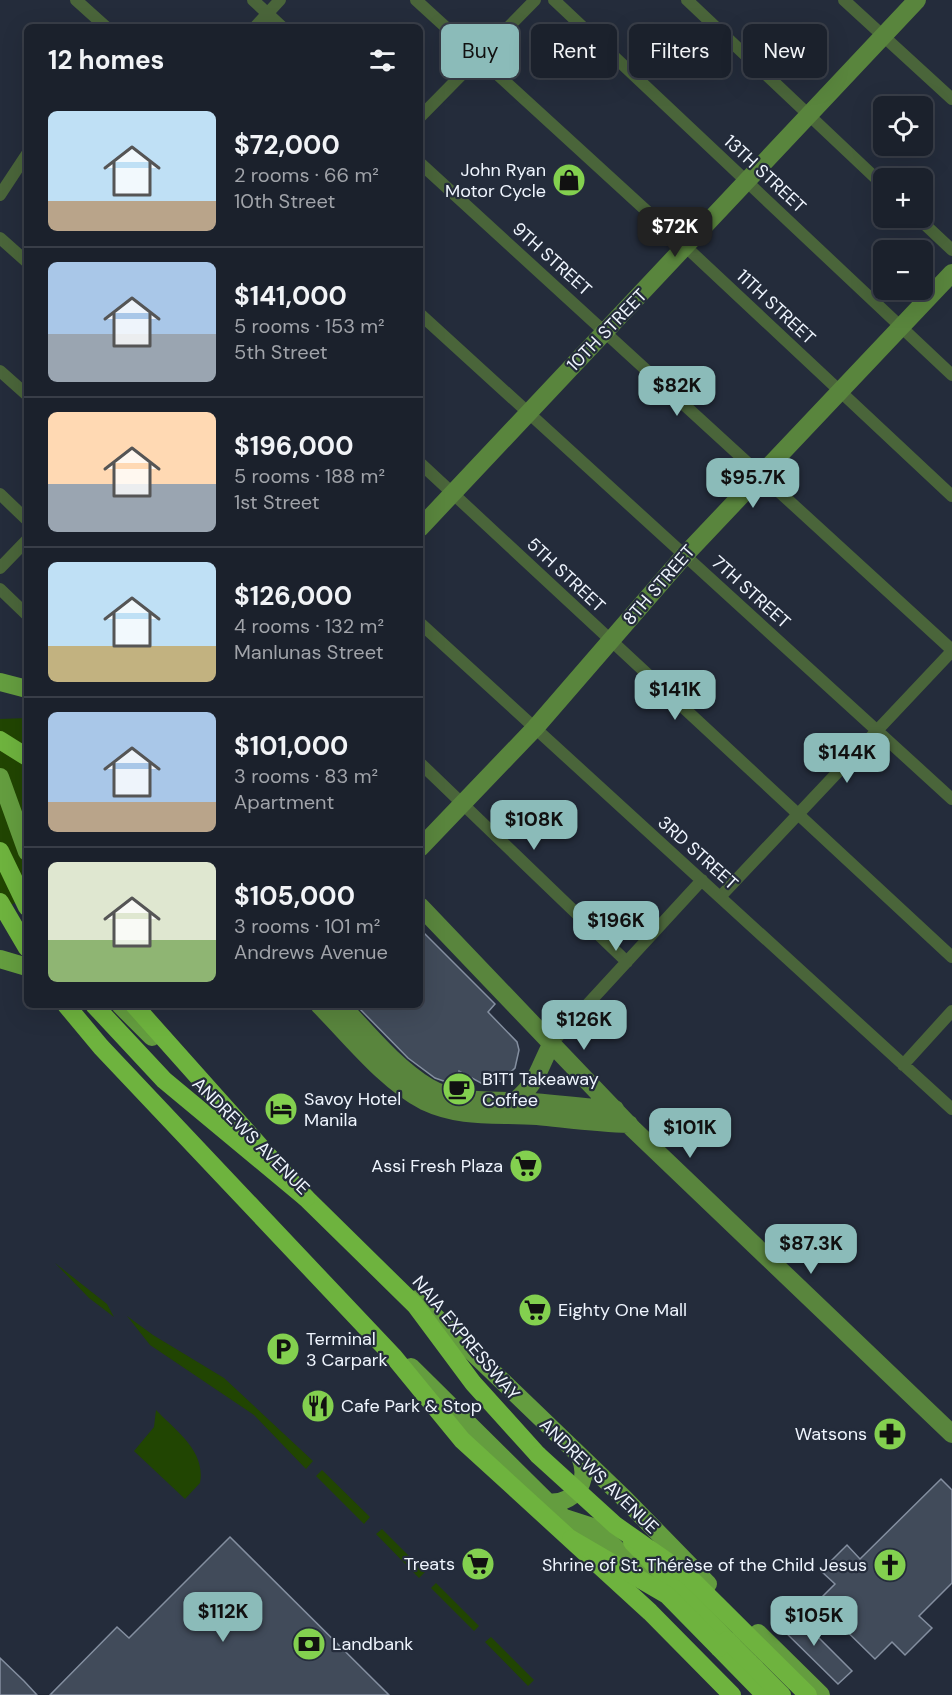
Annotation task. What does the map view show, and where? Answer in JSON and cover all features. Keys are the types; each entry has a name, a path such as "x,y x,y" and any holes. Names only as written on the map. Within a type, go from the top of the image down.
{"highway":[{"path":"0,740 24,755"},
{"path":"0,851 24,901"},
{"path":"0,902 24,943"},
{"path":"68,1008 101,1047 394,1357 462,1440 650,1612 732,1695"},
{"name":"NAIA EXPRESSWAY","path":"97,1008 164,1080 306,1198 415,1305 473,1383 538,1455 615,1525 688,1576 815,1693"},
{"path":"137,1008 306,1198"},
{"path":"615,1525 781,1695"},
{"path":"571,1539 667,1595 765,1695"}],"main road":[{"path":"0,682 24,688"},
{"path":"0,777 24,844"},
{"path":"0,959 24,967"},
{"path":"73,1008 153,1096 434,1390 742,1695"},
{"name":"ANDREWS AVENUE","path":"123,1008 272,1158 580,1457 815,1693"},
{"path":"546,1502 562,1502 575,1494 583,1480 583,1464 580,1457"},
{"path":"561,1516 596,1528 699,1632"},
{"path":"781,1695 789,1690 815,1693"}],"street":[{"path":"76,0 103,24"},
{"path":"253,0 279,24"},
{"path":"258,24 280,0"},
{"name":"11TH STREET","path":"416,0 442,24"},
{"path":"510,24 534,0"},
{"name":"13TH STREET","path":"554,0 952,375"},
{"path":"687,0 873,176"},
{"path":"844,0 952,99"},
{"name":"10TH STREET","path":"423,525 917,0"},
{"path":"423,114 458,78"},
{"name":"11TH STREET","path":"501,78 686,247 952,496"},
{"path":"0,195 24,159"},
{"name":"9TH STREET","path":"423,166 952,650"},
{"path":"929,228 952,250"},
{"path":"0,238 24,259"},
{"name":"8TH STREET","path":"423,845 535,728 684,556 952,273"},
{"name":"7TH STREET","path":"423,317 952,799"},
{"path":"0,371 24,392"},
{"name":"5TH STREET","path":"423,466 952,957"},
{"path":"0,494 24,517"},
{"path":"0,568 24,543"},
{"path":"0,589 24,612"},
{"name":"3RD STREET","path":"423,626 952,1109"},
{"path":"720,897 952,650"},
{"path":"423,766 627,962"},
{"path":"514,1101 529,1089 539,1075 552,1043 702,880"},
{"path":"423,909 629,1124 952,1434"},
{"path":"322,1008 396,1082 436,1105 473,1115 537,1116 583,1122 629,1124"},
{"path":"344,1008 399,1065 430,1088 473,1101 514,1101 615,1109"},
{"path":"903,1065 952,1011"}],"green space":[{"path":"24,718 24,897 0,912 0,719"},
{"path":"55,1263 107,1304 114,1317 89,1298"},
{"path":"127,1316 153,1335 224,1378 313,1461 306,1469 254,1415 150,1345"},
{"path":"156,1410 188,1442 198,1461 201,1472 200,1483 185,1499 134,1451 154,1427"},
{"path":"322,1470 370,1517 364,1524 316,1476"},
{"path":"382,1529 425,1572 419,1578 376,1534"},
{"path":"436,1583 479,1626 474,1631 431,1588"},
{"path":"491,1637 534,1680 528,1686 485,1642"}],"building":[{"path":"423,932 495,1004 488,1012 517,1042 519,1050 515,1068 501,1081 481,1083 459,1071 455,1085 435,1078 408,1058 359,1008 423,1008"},
{"name":"Shrine of St. Thérèse of the Child Jesus","path":"941,1479 952,1490 952,1583 919,1616 932,1628 905,1655 892,1642 875,1659 817,1602 835,1584 821,1571 847,1545 860,1559"},
{"path":"230,1537 389,1695 50,1695 117,1627 129,1638"},
{"path":"790,1609 852,1671 838,1684 776,1623"},
{"path":"0,1658 24,1681 37,1695 0,1695"}],"place":[{"name":"John Ryan Motor Cycle","path":"569,180"},
{"name":"B1T1 Takeaway Coffee","path":"459,1089"},
{"name":"Savoy Hotel Manila","path":"281,1109"},
{"name":"Assi Fresh Plaza","path":"526,1166"},
{"name":"Eighty One Mall","path":"535,1310"},
{"name":"Terminal 3 Carpark","path":"283,1349"},
{"name":"Cafe Park & Stop","path":"318,1406"},
{"name":"Watsons","path":"890,1434"},
{"name":"Treats","path":"478,1564"},
{"name":"Shrine of St. Thérèse of the Child Jesus","path":"890,1565"},
{"name":"Landbank","path":"309,1644"}]}
